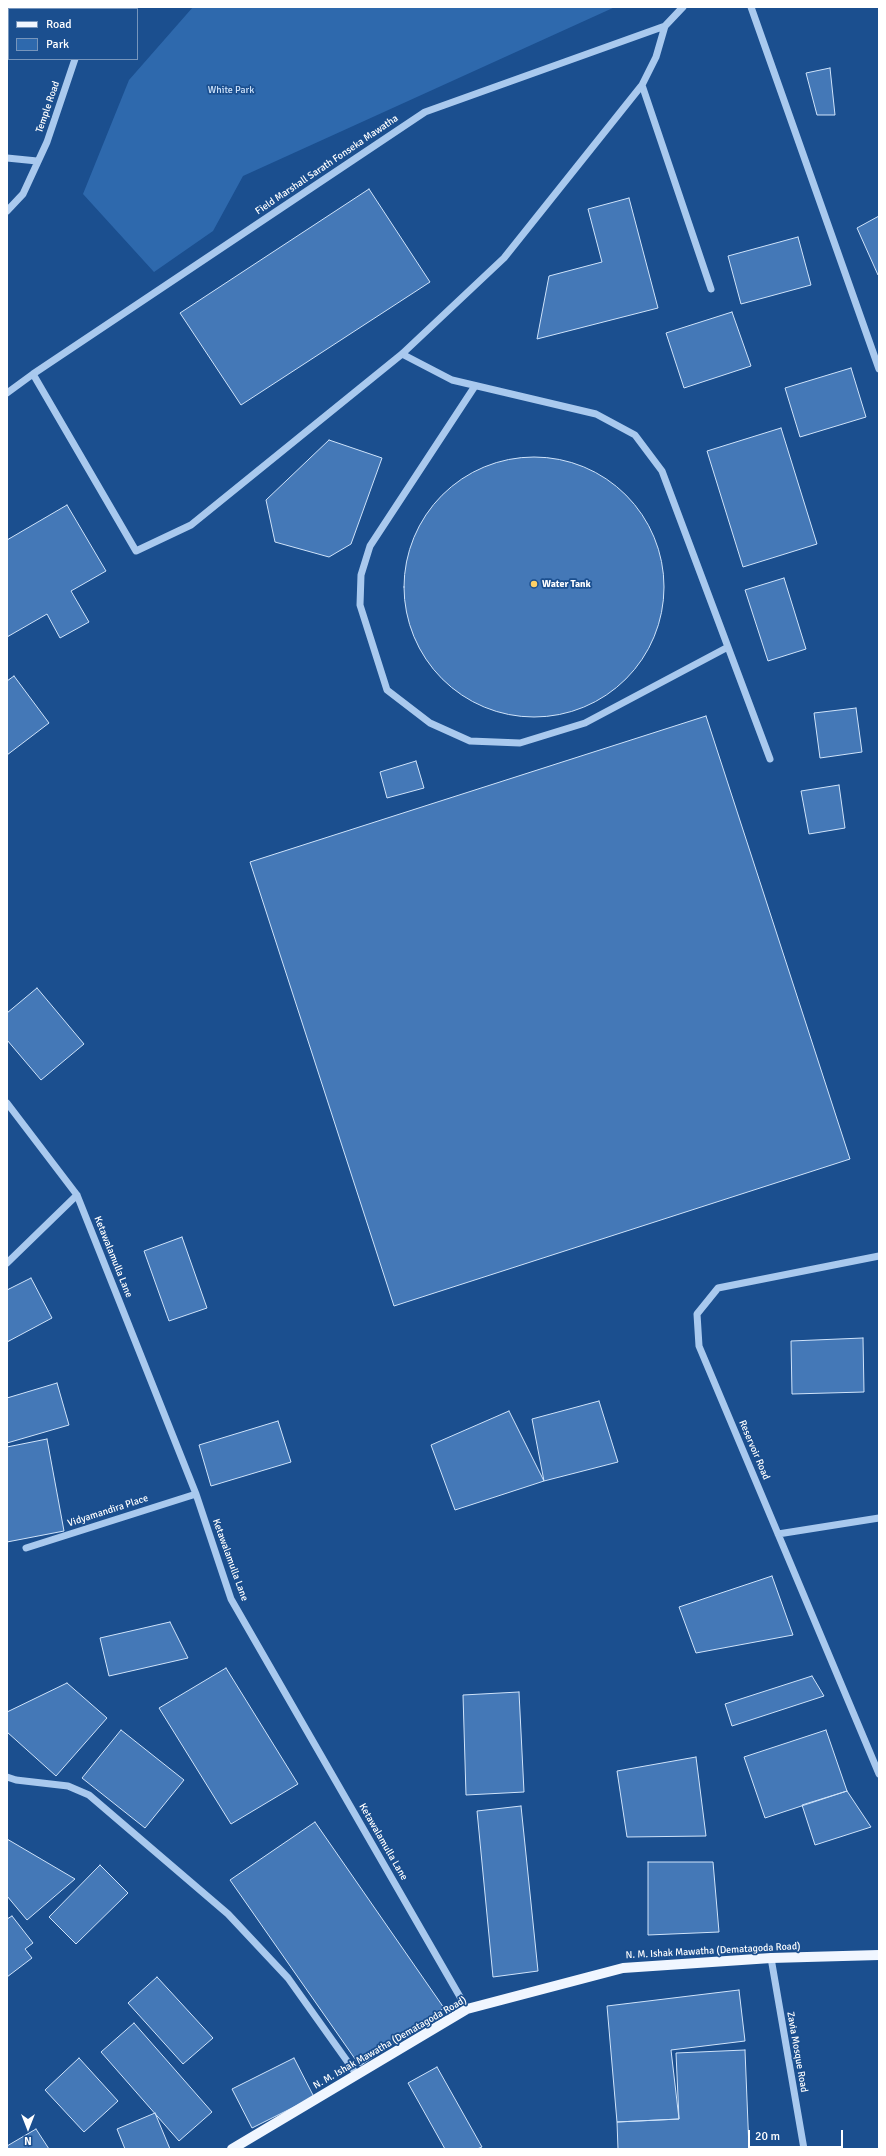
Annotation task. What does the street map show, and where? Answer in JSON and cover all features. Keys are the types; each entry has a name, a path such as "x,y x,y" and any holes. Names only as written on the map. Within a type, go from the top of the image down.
{"main road":[{"name":"N. M. Ishak Mawatha (Dematagoda Road)","path":"232,2149 357,2076 467,2009 623,1968 771,1958 879,1955"}],"street":[{"name":"Field Marshall Sarath Fonseka Mawatha","path":"7,393 33,374 425,112 665,26 684,7"},
{"path":"751,7 879,369"},
{"path":"33,374 136,551 191,525 402,354 504,258 642,85 656,57 665,26"},
{"name":"Temple Road","path":"7,211 23,194 47,142 75,60"},
{"path":"642,85 711,289"},
{"path":"7,158 37,161"},
{"path":"402,354 452,380 596,414 634,435 662,472 770,759"},
{"path":"475,386 370,546 361,575 360,605 388,690 430,724 470,741 520,743 585,723 728,647"},
{"name":"Ketawalamulla Lane","path":"7,1103 77,1195 196,1494 231,1599 467,2009"},
{"path":"7,1263 77,1195"},
{"name":"Reservoir Road","path":"879,1256 718,1288 697,1314 699,1346 879,1774"},
{"name":"Vidyamandira Place","path":"26,1548 196,1494"},
{"path":"778,1534 879,1518"},
{"path":"7,1777 16,1780 68,1786 89,1795 233,1919 288,1978 357,2076"},
{"name":"Zavia Mosque Road","path":"771,1958 804,2149"}],"green space":[{"name":"White Park","path":"193,7 615,7 243,176 213,231 154,272 83,194 129,80"}],"building":[{"path":"830,68 835,115 817,115 806,73"},
{"path":"369,189 430,282 241,405 180,313"},
{"path":"629,198 658,308 537,339 549,276 602,262 588,209"},
{"path":"879,216 879,275 878,275 857,228"},
{"path":"798,237 811,285 741,304 728,256"},
{"path":"732,312 751,366 684,388 666,333"},
{"path":"851,368 866,417 800,437 785,388"},
{"path":"781,428 817,544 743,567 707,451"},
{"path":"329,440 382,458 351,544 329,557 275,542 266,500"},
{"name":"Water Tank","path":"534,457 559,460 584,467 606,479 626,495 642,515 654,537 661,562 664,587 661,612 654,637 642,659 626,679 606,695 584,707 559,714 534,717 509,714 484,707 462,695 442,679 426,659 414,637 407,612 404,587 407,562 414,537 426,515 442,495 462,479 484,467 509,460"},
{"path":"67,505 106,571 71,591 89,622 60,638 47,614 7,637 7,540"},
{"path":"784,578 806,649 768,661 745,590"},
{"path":"14,676 49,723 7,755 7,681"},
{"path":"856,708 862,752 820,758 814,713"},
{"path":"706,716 850,1159 394,1306 250,862"},
{"path":"416,761 424,788 387,798 380,772"},
{"path":"839,785 845,828 809,834 801,791"},
{"path":"37,988 84,1044 41,1080 7,1040 7,1013"},
{"path":"182,1237 207,1308 169,1321 144,1251"},
{"path":"31,1278 52,1318 7,1342 7,1290"},
{"path":"863,1338 864,1392 792,1394 791,1341"},
{"path":"57,1383 69,1425 7,1443 7,1398"},
{"path":"599,1401 618,1462 544,1481 532,1419"},
{"path":"509,1411 544,1481 455,1510 431,1445"},
{"path":"278,1421 291,1462 211,1486 199,1445"},
{"path":"47,1439 64,1531 7,1542 7,1447"},
{"path":"772,1576 793,1635 696,1653 679,1607"},
{"path":"170,1622 188,1658 109,1676 100,1638"},
{"path":"226,1668 298,1784 231,1824 159,1708"},
{"path":"812,1676 824,1696 732,1726 725,1704"},
{"path":"67,1683 107,1718 56,1776 7,1732 7,1712"},
{"path":"519,1692 524,1792 466,1795 463,1695"},
{"path":"121,1730 184,1780 145,1828 82,1778"},
{"path":"826,1730 847,1791 765,1818 744,1757"},
{"path":"696,1757 706,1836 627,1837 617,1771"},
{"path":"847,1791 871,1827 815,1845 802,1805"},
{"path":"521,1806 538,1971 493,1977 477,1811"},
{"path":"315,1822 444,2008 360,2066 230,1880"},
{"path":"7,1839 75,1879 27,1920 7,1896"},
{"path":"648,1862 713,1862 719,1932 648,1935"},
{"path":"100,1865 128,1893 76,1944 49,1917"},
{"path":"12,1916 33,1943 25,1949 32,1958 7,1977 7,1919"},
{"path":"157,1977 213,2038 183,2064 128,2003"},
{"path":"739,1990 745,2041 671,2050 679,2119 617,2122 607,2006"},
{"path":"134,2023 212,2112 179,2141 101,2052"},
{"path":"745,2050 749,2149 618,2149 617,2122 679,2119 676,2053"},
{"path":"79,2058 118,2101 84,2132 45,2090"},
{"path":"294,2058 314,2097 252,2128 232,2089"},
{"path":"437,2067 482,2147 477,2149 445,2149 408,2083"},
{"path":"155,2113 170,2149 125,2149 117,2129"},
{"path":"36,2129 49,2149 7,2149 7,2146"}],"place":[{"name":"Water Tank","path":"534,584"}]}
